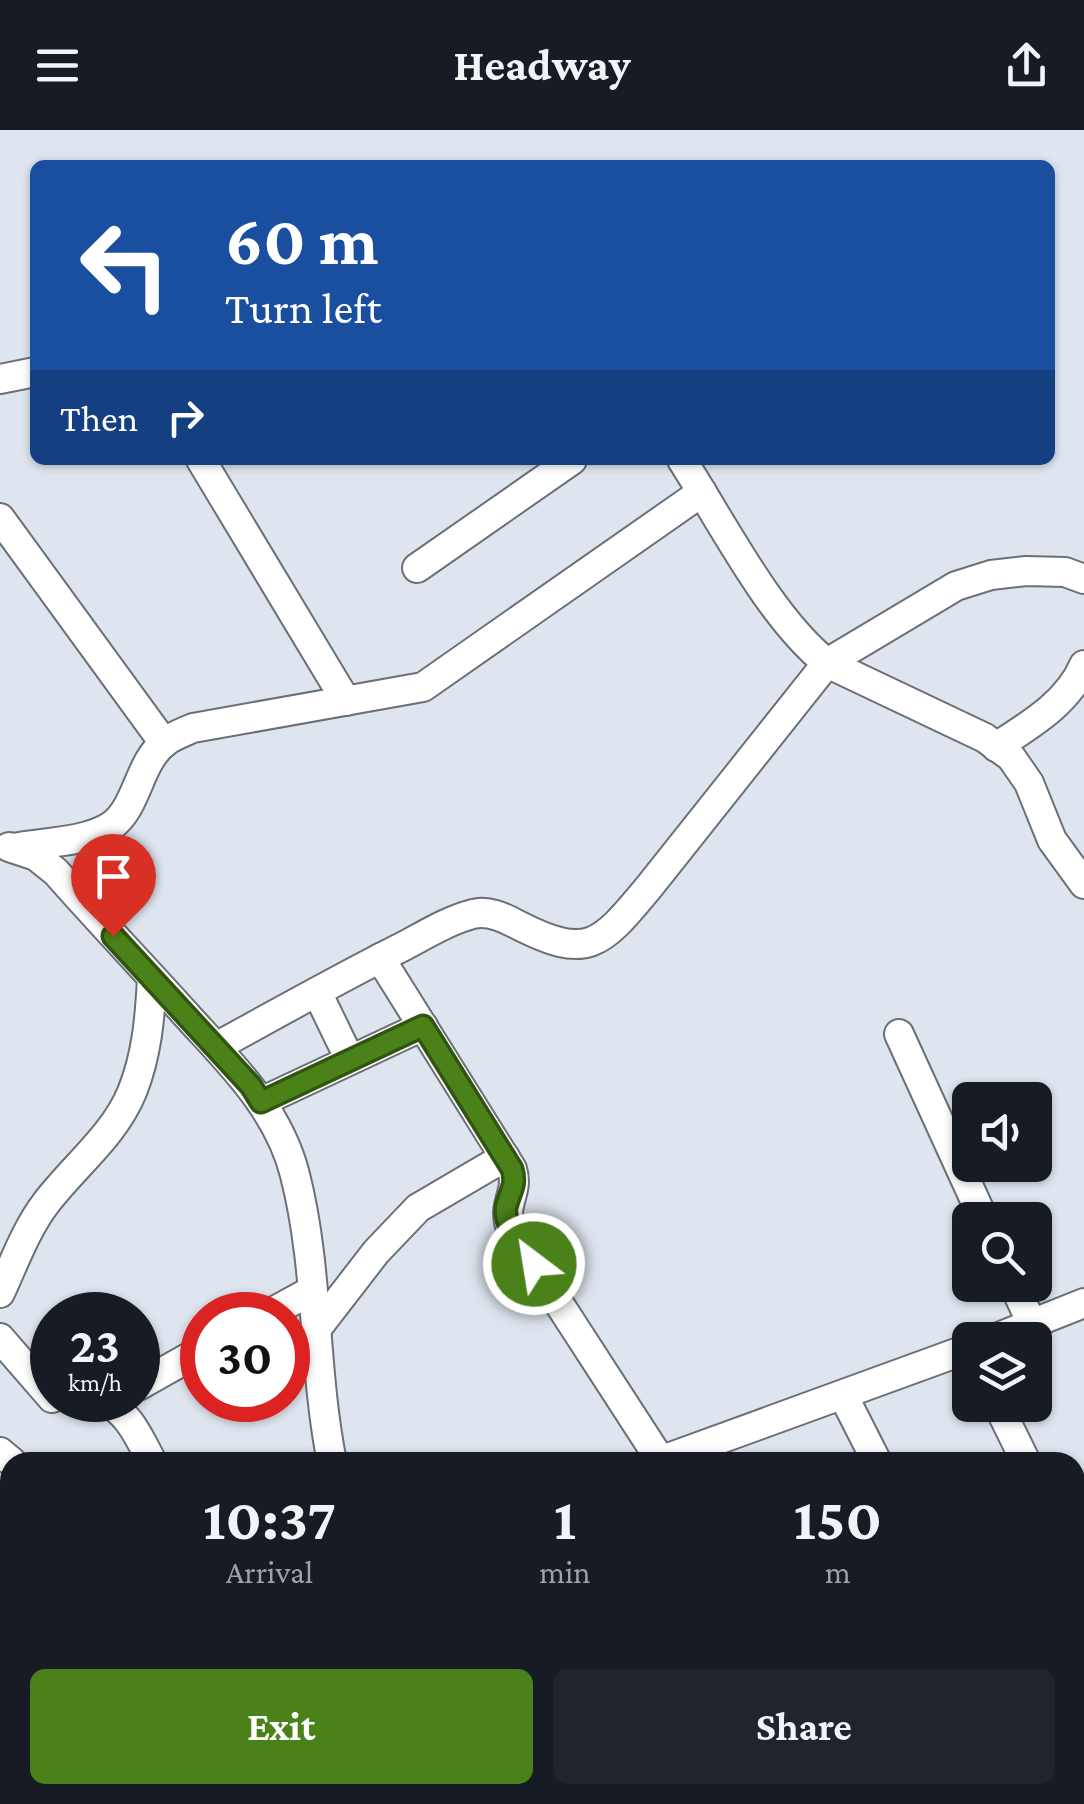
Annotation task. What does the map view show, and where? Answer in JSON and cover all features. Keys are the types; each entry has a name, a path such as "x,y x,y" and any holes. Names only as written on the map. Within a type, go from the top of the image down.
{"street":[{"path":"0,379 30,373"},
{"path":"204,465 346,701"},
{"path":"417,568 565,465"},
{"path":"685,465 778,612 808,648 827,663 985,738 1011,757 1029,783 1052,840 1084,884"},
{"path":"6,847 96,833 114,824 145,768 164,743 193,728 396,694 435,680 702,492"},
{"path":"0,518 164,743"},
{"path":"216,1048 380,958 475,913 498,914 560,945 580,945 602,936 649,887 827,663 956,586 991,575 1026,571 1065,572 1084,579"},
{"path":"996,747 1058,702 1077,682 1084,665"},
{"path":"6,847 36,856 56,872 216,1048 278,1129 295,1173 306,1228 330,1452"},
{"path":"380,958 505,1157 516,1181 506,1208 512,1231 653,1452"},
{"path":"0,1293 46,1204 118,1119 130,1096 141,1068 148,1031 152,978"},
{"path":"318,992 350,1060"},
{"path":"261,1102 423,1026"},
{"path":"899,1034 976,1202"},
{"path":"316,1330 376,1252 418,1208 505,1157"},
{"path":"1037,1322 1084,1303"},
{"path":"0,1338 30,1372"},
{"path":"686,1452 952,1355"},
{"path":"843,1394 872,1452"},
{"path":"127,1422 147,1452"},
{"path":"1006,1422 1021,1452"}],"route":[{"path":"113,936 251,1086 261,1102 423,1026 512,1169 516,1181 506,1208 507,1220 534,1264"}]}
